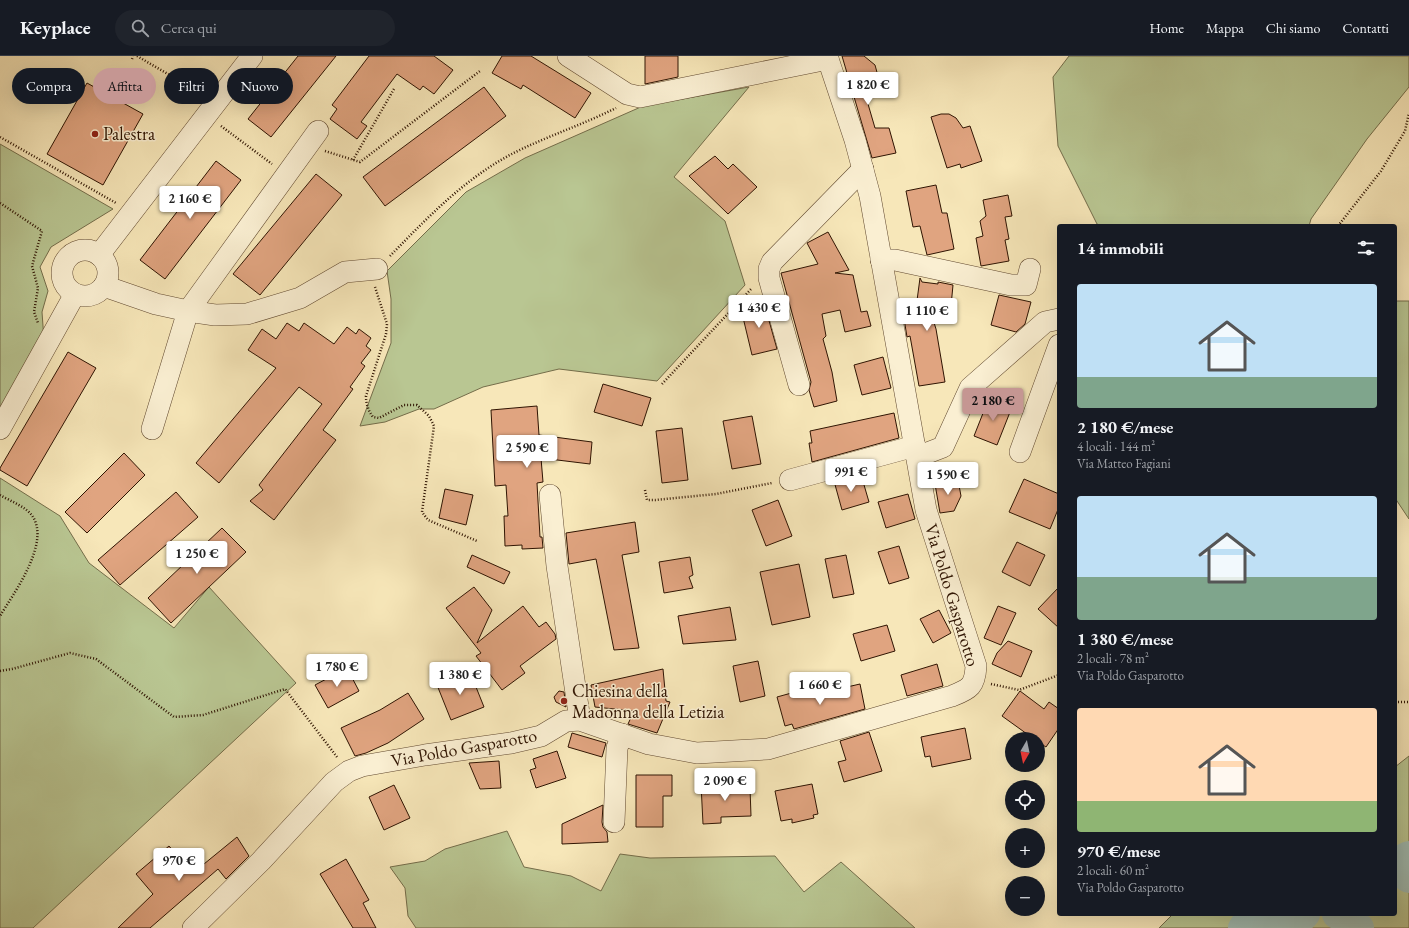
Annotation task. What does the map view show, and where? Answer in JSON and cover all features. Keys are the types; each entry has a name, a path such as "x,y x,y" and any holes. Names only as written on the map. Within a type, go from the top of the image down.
{"street":[{"path":"99,255 252,56"},
{"path":"568,56 627,94 640,97 827,58"},
{"name":"Via Poldo Gasparotto","path":"193,928 261,861 334,782 349,771 362,766 426,754 511,743 541,736 566,721 580,720 649,744 697,753 768,749 952,696 967,690 975,681 976,666 926,510 863,169 827,58"},
{"path":"152,429 188,311 313,138"},
{"path":"799,385 769,278 769,269 772,262 863,169"},
{"path":"84,250 99,255 104,259 108,272 104,286 100,291 88,296 76,294 65,283 62,276 65,261 70,256 84,250"},
{"path":"881,260 895,260 1011,285 1026,284 1030,269"},
{"path":"104,286 156,304 188,311 216,315 247,314 300,298 345,272 372,270"},
{"path":"0,429 76,294"},
{"path":"790,480 916,451 942,447 970,388 1044,322 1057,320"},
{"path":"1020,452 1057,350"},
{"path":"550,495 557,566 580,720"},
{"path":"614,822 617,748 622,734"}],"path":[{"path":"137,56 164,72"},
{"path":"313,138 353,160 360,162 480,70"},
{"path":"353,160 394,89"},
{"path":"477,541 428,520 422,512 434,426 429,416 417,405 404,405 379,418 373,417 369,412 366,403 366,396 386,334 387,324 372,270 428,217 472,179 523,148 581,125 640,97"},
{"path":"1340,224 1381,171 1405,131 1409,113"},
{"path":"206,115 287,175"},
{"path":"0,137 132,212"},
{"path":"0,202 42,231 32,266 38,288 34,312 41,329"},
{"path":"662,384 752,289"},
{"path":"645,490 647,500 655,500 716,494 790,480"},
{"path":"0,495 26,510 34,518 38,533 26,572 0,616"},
{"path":"0,671 70,653 96,659 174,717 203,715 285,689 349,771"},
{"path":"975,681 1019,690 1057,676"},
{"path":"1397,702 1409,702"}],"green space":[{"path":"1069,56 1409,56 1409,87 1367,139 1311,219 1310,224 1097,224 1058,146 1053,77"},
{"path":"749,87 674,177 725,221 745,285 657,381 559,369 483,387 434,409 419,409 385,422 360,426 391,343 391,299 387,271 466,192 525,158 643,106"},
{"path":"0,144 113,209 51,247 40,267 48,291 42,312 44,340 0,414"},
{"path":"1397,301 1409,301 1409,519 1397,501"},
{"path":"0,478 60,516 89,563 174,628 209,587 296,683 33,928 0,928"},
{"path":"1409,756 1409,928 1159,928 1171,916 1397,916 1397,765"},
{"path":"507,831 524,867 571,876 601,891 620,854 650,858 775,856 804,892 841,862 915,928 416,928 408,916 405,888 390,867 425,861 445,849"}],"building":[{"path":"298,56 336,56 271,137 248,119 260,104 293,104 293,68 288,68"},
{"path":"369,56 434,56 453,70 434,94 423,86 420,90 397,74 361,122 367,126 357,139 330,119 337,109 332,105"},
{"path":"502,56 531,56 591,93 575,118 523,85 521,89 492,73"},
{"path":"645,56 678,56 678,77 645,84"},
{"path":"842,56 864,56 875,65 878,76 861,80 875,128 889,128 896,153 872,158"},
{"name":"Palestra","path":"87,83 93,86 93,104 125,104 143,114 103,185 47,154 75,104 85,104 85,87"},
{"path":"484,87 506,116 385,206 363,177"},
{"path":"941,114 949,114 956,118 963,128 970,126 982,161 961,168 960,164 947,168 931,117"},
{"path":"715,156 728,169 733,164 757,187 728,214 689,176"},
{"path":"216,161 241,180 165,279 140,260"},
{"path":"316,174 342,195 260,295 233,274"},
{"path":"936,185 942,213 947,213 954,249 927,255 920,226 913,227 906,191"},
{"path":"1008,195 1012,216 1005,217 1009,239 1005,240 1009,261 981,266 976,238 983,236 980,221 986,216 983,200"},
{"path":"828,232 849,270 835,273 853,275 861,312 867,311 871,326 845,332 840,310 822,314 826,336 823,339 832,372 837,401 814,407 809,390 811,382 781,273 818,264 807,243"},
{"path":"920,278 922,282 938,284 938,282 953,285 951,306 928,303 936,329 945,382 919,386 910,336 907,337 903,312 916,308"},
{"path":"999,295 1031,302 1025,324 1016,332 991,325"},
{"path":"764,303 777,349 752,355 741,309"},
{"path":"287,323 299,331 304,323 334,344 347,327 356,334 359,329 371,338 366,346 371,350 361,363 365,366 350,387 353,389 323,430 336,440 274,520 250,501 263,490 259,485 322,404 299,387 219,483 196,463 276,368 248,350 262,329 276,339"},
{"path":"68,352 96,368 27,486 0,470 0,468"},
{"path":"883,357 891,388 862,395 854,365"},
{"path":"603,384 651,398 642,426 594,412"},
{"path":"989,398 1012,407 997,445 974,436"},
{"path":"537,406 539,435 592,442 590,464 541,458 543,482 537,483 540,537 542,537 543,548 522,549 522,545 505,546 504,516 508,516 506,485 495,486 491,410"},
{"path":"894,413 899,438 812,462 809,443 812,443 810,431"},
{"path":"752,416 761,464 732,469 723,421"},
{"path":"682,428 688,480 662,483 656,431"},
{"path":"124,453 145,475 87,533 65,512"},
{"path":"848,477 849,481 862,478 869,502 842,510 834,481"},
{"path":"1024,479 1057,493 1057,512 1050,529 1009,512"},
{"path":"958,480 961,496 954,511 940,513 935,484"},
{"path":"445,489 473,495 466,525 439,518"},
{"path":"176,492 198,517 120,585 98,560"},
{"path":"908,494 915,519 886,528 878,502"},
{"path":"778,500 792,536 766,546 752,510"},
{"path":"635,522 639,552 622,555 639,648 614,650 596,559 569,564 566,533"},
{"path":"222,528 246,552 171,623 148,598"},
{"path":"1017,542 1045,555 1030,586 1002,572"},
{"path":"899,546 909,578 889,584 878,552"},
{"path":"472,555 510,572 504,584 467,567"},
{"path":"846,555 854,594 833,598 825,559"},
{"path":"690,557 693,575 689,577 693,588 664,593 659,562"},
{"path":"799,564 810,617 772,625 760,572"},
{"path":"474,587 492,610 477,643 523,606 539,627 546,622 555,634 556,639 520,666 525,673 502,690 476,656 481,653 446,608"},
{"path":"1057,589 1057,626 1038,609"},
{"path":"998,606 1016,613 1001,645 984,638"},
{"path":"730,607 736,640 683,644 678,616"},
{"path":"939,610 951,633 933,643 920,619"},
{"path":"887,625 895,651 861,661 853,634"},
{"path":"1008,641 1032,651 1021,677 992,664 997,653"},
{"path":"758,661 765,696 740,702 733,666"},
{"path":"937,664 943,686 907,696 901,675"},
{"path":"347,668 359,691 328,708 315,685"},
{"path":"663,669 666,701 670,702 657,733 628,724 634,711 595,707 591,685"},
{"path":"470,672 484,707 451,720 437,685"},
{"path":"860,684 865,709 794,729 792,724 785,726 777,697 806,689 808,696"},
{"path":"559,691 564,692 566,707 556,702 554,697"},
{"path":"1020,691 1044,709 1049,702 1057,708 1057,731 1046,747 1045,732 1024,732 1002,716"},
{"path":"408,693 424,719 388,743 366,753 355,756 341,728 380,710"},
{"path":"965,728 971,759 932,767 930,756 925,757 921,737"},
{"path":"869,732 882,771 844,782 838,762 846,760 840,741"},
{"path":"572,733 606,743 602,757 568,747"},
{"path":"557,751 566,778 536,788 530,770 536,768 533,759"},
{"path":"499,761 501,788 480,789 469,763"},
{"path":"636,775 672,775 672,796 663,796 663,827 636,827"},
{"path":"725,783 750,788 751,816 721,817 721,823 703,824 701,784"},
{"path":"812,784 818,814 813,815 814,818 792,823 792,819 781,821 775,791"},
{"path":"394,785 410,818 384,830 369,797"},
{"path":"603,805 602,822 603,827 607,832 608,842 562,844 562,824"},
{"path":"237,837 249,856 226,879 218,869 150,928 118,928 153,894 136,874 169,846 193,873"},
{"path":"346,859 369,900 363,903 376,928 353,928 320,874"}],"waterway":[{"path":"1409,856 1405,858 1402,873 1409,878"},
{"path":"1243,928 1250,918 1296,923 1303,916"},
{"path":"1340,916 1359,928"}],"place":[{"name":"Palestra","path":"95,134"},
{"name":"Chiesina della Madonna della Letizia","path":"564,701"}]}
